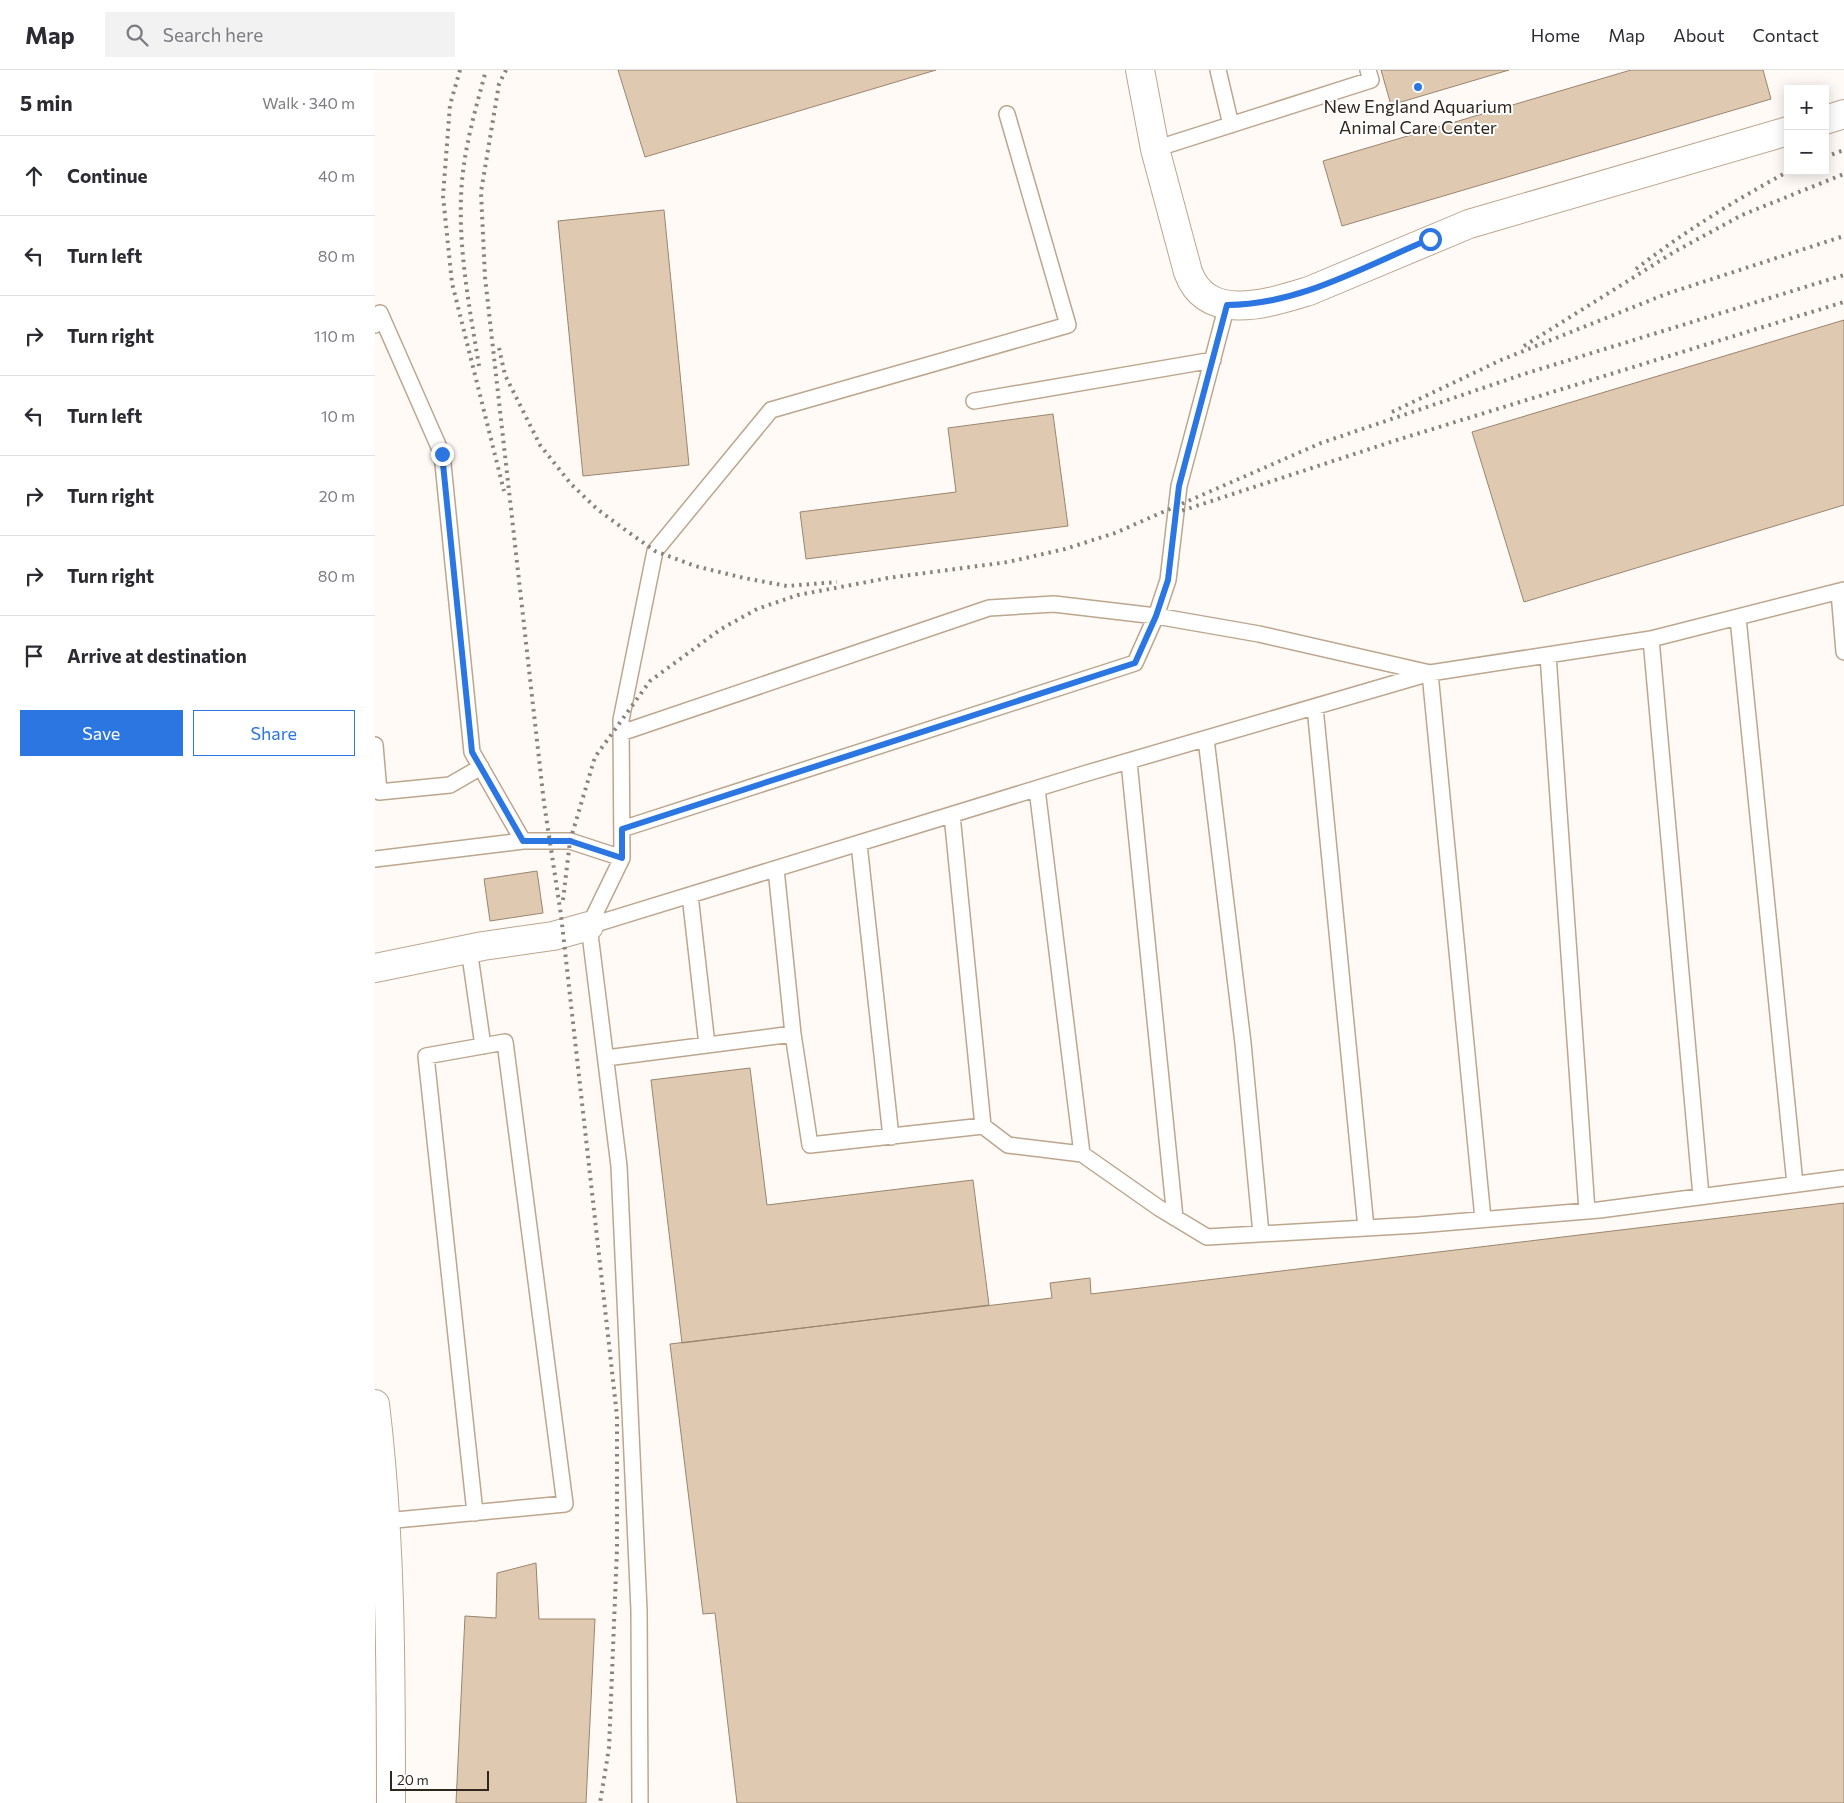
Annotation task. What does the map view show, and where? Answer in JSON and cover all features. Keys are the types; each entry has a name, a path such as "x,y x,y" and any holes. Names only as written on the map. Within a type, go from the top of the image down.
{"street":[{"path":"1141,70 1155,150 1192,284 1211,300 1227,305 1254,305 1309,291 1469,224 1784,132"},
{"path":"1829,119 1844,114"},
{"path":"375,968 469,949 553,936 589,926"},
{"path":"375,1404 384,1477 383,1658 391,1803"}],"lane":[{"path":"1218,70 1231,125"},
{"path":"1155,150 1371,80 1368,70"},
{"path":"640,1803 639,1610 621,1196 619,1166 589,926 622,858 621,720 655,551 771,410 1068,325 1007,114"},
{"path":"622,829 1135,663 1156,616 1168,580 1179,486 1227,305"},
{"path":"375,325 380,313 442,454 472,752 523,841"},
{"path":"974,402 1213,360"},
{"path":"589,926 1037,789 1429,673 1651,639 1841,591 1844,652"},
{"path":"621,733 989,608 1054,604 1156,616 1259,634 1429,673"},
{"path":"1738,618 1795,1184"},
{"path":"1651,639 1701,1196"},
{"path":"1548,655 1587,1211"},
{"path":"1429,673 1483,1219"},
{"path":"1315,707 1366,1228"},
{"path":"1206,739 1243,1043 1261,1234"},
{"path":"375,746 379,792 450,786 481,767"},
{"path":"1129,762 1175,1218"},
{"path":"1037,789 1082,1154"},
{"path":"952,815 983,1126"},
{"path":"375,859 523,841 570,841 622,858"},
{"path":"859,844 891,1137"},
{"path":"776,869 793,1034 810,1146 983,1126 1007,1145 1082,1154 1175,1218 1207,1237 1366,1228 1587,1211 1844,1178"},
{"path":"690,895 707,1045"},
{"path":"469,949 483,1046"},
{"path":"606,1058 793,1034"},
{"path":"385,1521 475,1513 565,1504 505,1042 426,1056 475,1513"}],"building":[{"path":"618,70 936,70 645,157"},
{"name":"New England Aquarium Animal Care Center","path":"1381,70 1509,70 1391,105"},
{"path":"1631,70 1763,70 1771,99 1342,226 1323,161"},
{"path":"664,210 689,465 583,476 558,221"},
{"path":"1844,320 1844,505 1524,602 1472,432"},
{"path":"1053,414 1068,526 806,559 800,512 956,492 948,428"},
{"path":"537,871 543,913 490,921 484,879"},
{"path":"750,1068 767,1205 973,1180 989,1305 682,1343 651,1080"},
{"path":"1844,1203 1844,1803 737,1803 715,1613 703,1614 670,1344 1052,1298 1050,1283 1090,1278 1091,1294"},
{"path":"536,1563 539,1619 595,1619 586,1803 456,1803 465,1616 496,1618 497,1573"}],"railway":[{"path":"460,70 450,105 443,196 452,283 504,491"},
{"path":"479,366 463,261 461,198 466,149 486,70"},
{"path":"506,70 499,84 481,192 485,277 544,803 561,915 617,1416 617,1549 609,1748 600,1803"},
{"path":"1829,156 1844,150"},
{"path":"1636,269 1710,217 1784,174"},
{"path":"1524,346 1674,252 1742,215 1844,174"},
{"path":"1392,412 1501,360 1666,294 1844,236"},
{"path":"563,900 570,841 595,757 650,681 721,629 757,609 798,595 888,578 1008,562 1065,549 1115,533 1321,443 1524,374 1844,275"},
{"path":"1175,513 1397,440 1844,302"},
{"path":"499,348 505,375 540,445 571,484 597,509 655,551 695,566 787,586 837,582"}],"place":[{"name":"New England Aquarium Animal Care Center","path":"1418,87"}],"route":[{"path":"442,454 472,752 523,841 570,841 622,858 622,829 1135,663 1156,616 1168,580 1179,486 1227,305 1254,305 1309,291 1430,239"}]}
